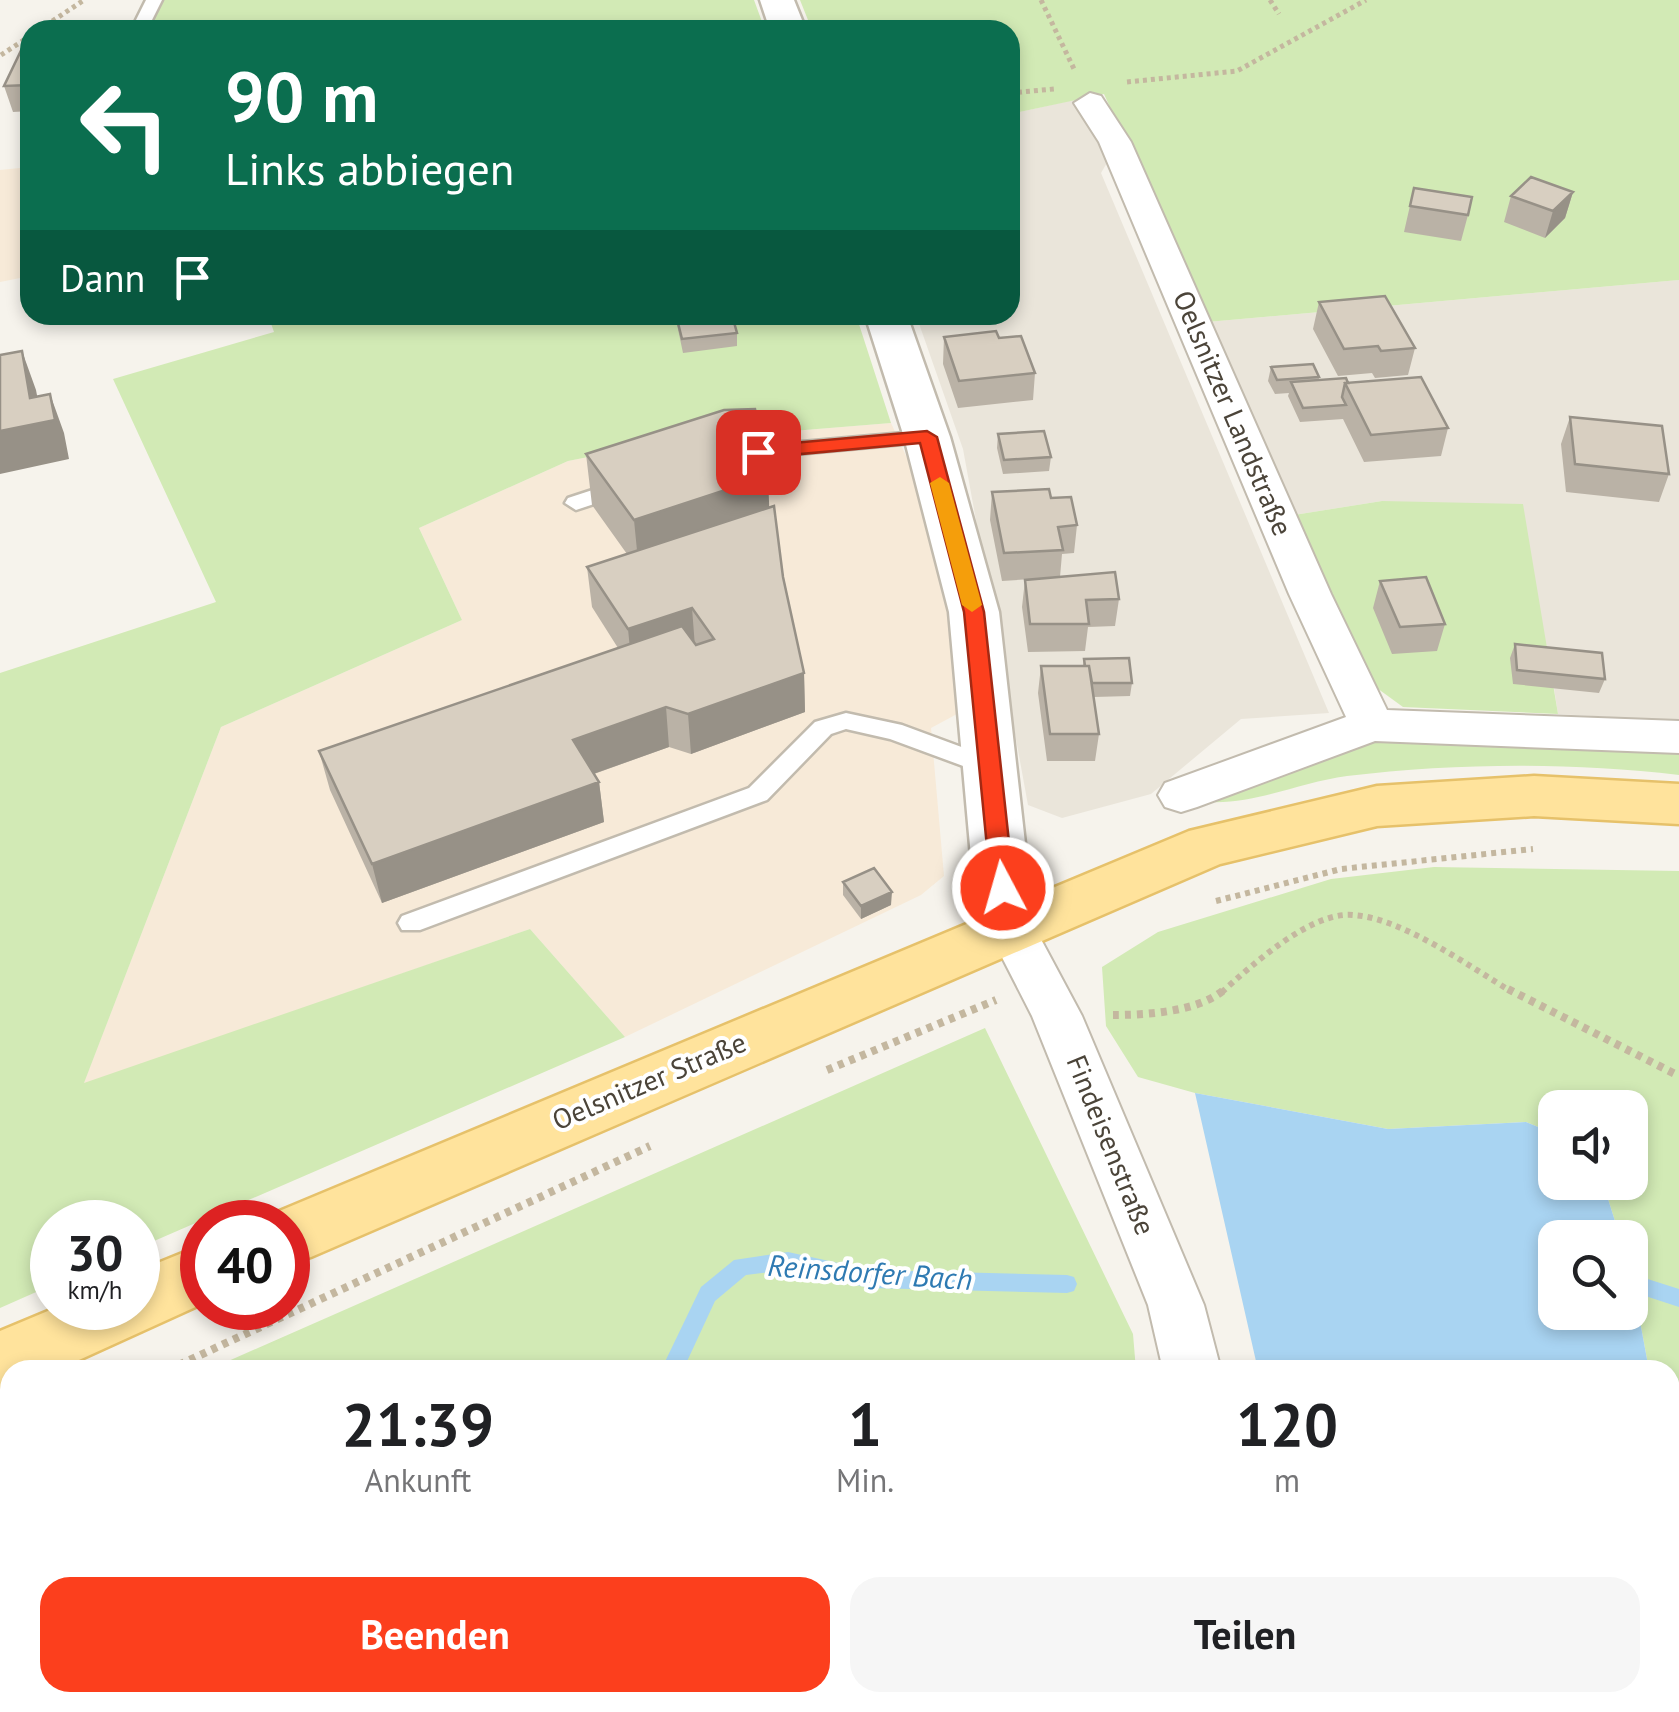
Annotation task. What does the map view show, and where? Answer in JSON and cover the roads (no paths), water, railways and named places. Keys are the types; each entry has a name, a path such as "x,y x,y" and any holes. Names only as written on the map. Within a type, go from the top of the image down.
{"main road":[{"path":"1011,928 1208,846 1378,806 1534,796 1679,804"},
{"name":"Oelsnitzer Straße","path":"310,1228 1011,928"},
{"path":"7,1360 76,1330"}],"street":[{"name":"Oelsnitzer Landstraße","path":"1098,90 1115,142 1310,594 1372,725"},
{"path":"889,325 927,437 974,612 993,768 1000,879 1011,928"},
{"path":"1180,794 1372,725 1679,737"},
{"name":"Findeisenstraße","path":"1011,928 1049,998 1176,1306 1190,1360"}],"lane":[{"path":"706,461 725,455 927,437"},
{"path":"576,502 650,479"},
{"path":"411,923 758,794 823,728 846,721 894,731 993,768"}],"water":[{"path":"1195,1093 1388,1129 1526,1122 1538,1127 1538,1200 1608,1200 1615,1220 1538,1220 1538,1330 1642,1330 1647,1360 1256,1360"}],"waterway":[{"name":"Reinsdorfer Bach","path":"677,1360 708,1294 741,1266 788,1261 870,1279 1067,1284"},
{"name":"Reinsdorfer Bach","path":"1648,1288 1679,1298"}]}
